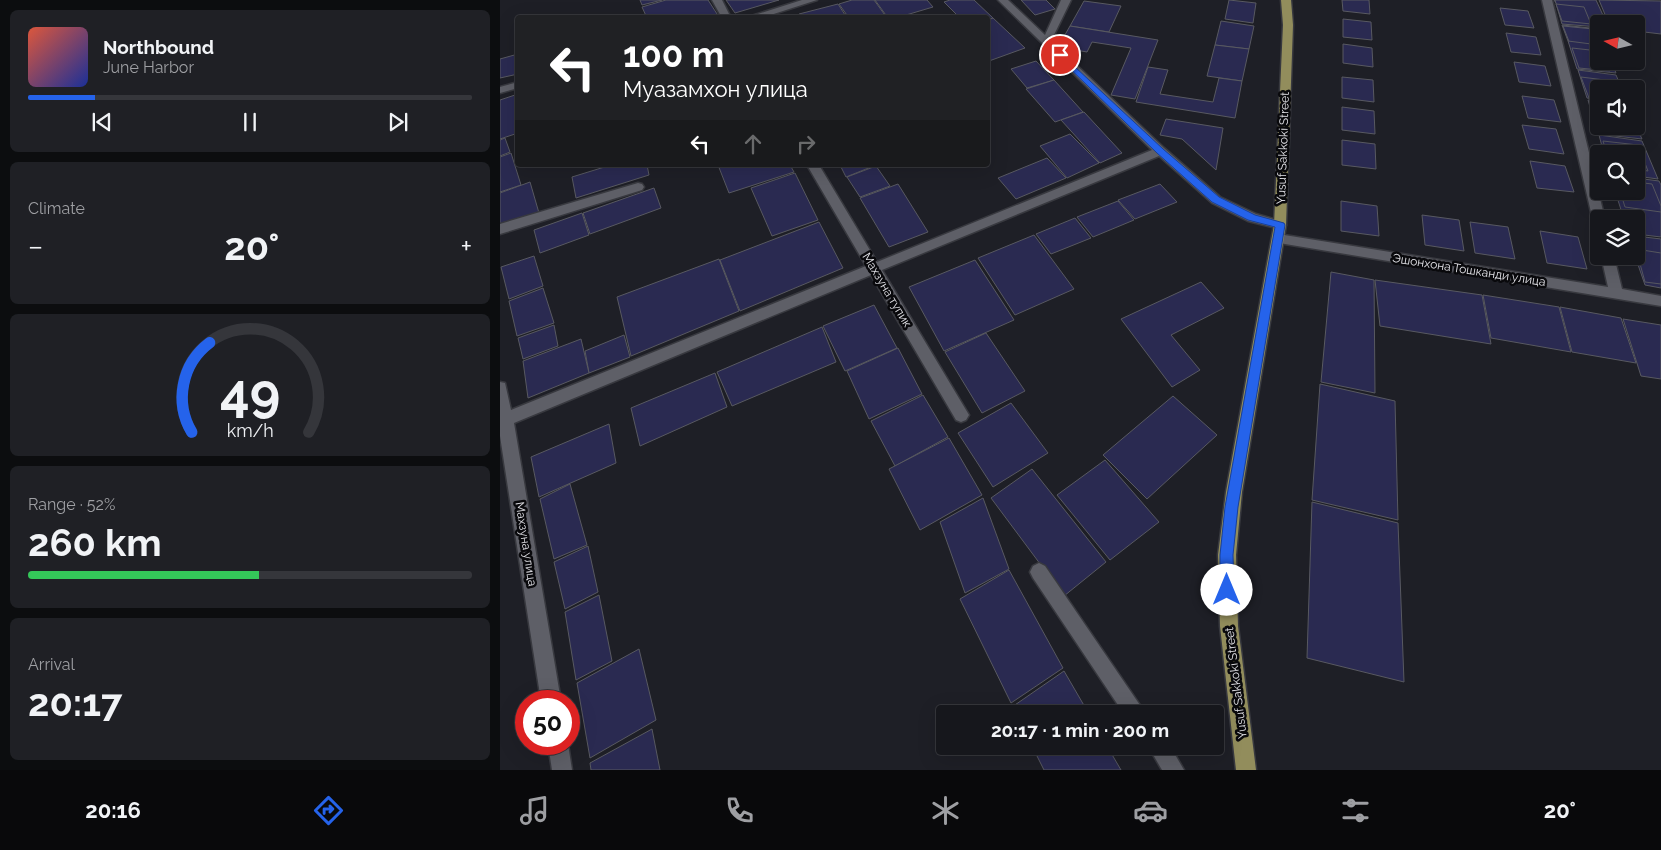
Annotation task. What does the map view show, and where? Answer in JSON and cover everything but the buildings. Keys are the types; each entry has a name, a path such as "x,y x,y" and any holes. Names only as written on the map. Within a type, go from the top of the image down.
{"main road":[{"name":"Yusuf Sakkoki Street","path":"1246,770 1229,626 1227,555 1234,492 1279,232 1288,25 1286,0"}],"street":[{"path":"717,0 725,15"},
{"path":"760,15 812,0"},
{"name":"Эшонхона Тошканди улица","path":"1003,0 1160,151 1216,200 1279,232 1661,301"},
{"path":"1046,42 1066,0"},
{"path":"1547,0 1596,210"},
{"path":"500,90 515,86"},
{"path":"506,420 1160,151"},
{"name":"Махзуна тупик","path":"814,167 961,415"},
{"path":"500,229 638,187"},
{"path":"1609,265 1616,294"},
{"name":"Махзуна улица","path":"500,388 550,690"},
{"path":"1040,572 1130,705"},
{"path":"560,755 562,770"},
{"path":"1164,755 1174,770"}],"route":[{"path":"1060,55 1160,151 1216,200 1252,218 1280,225 1232,507 1227,555 1227,590"}]}
